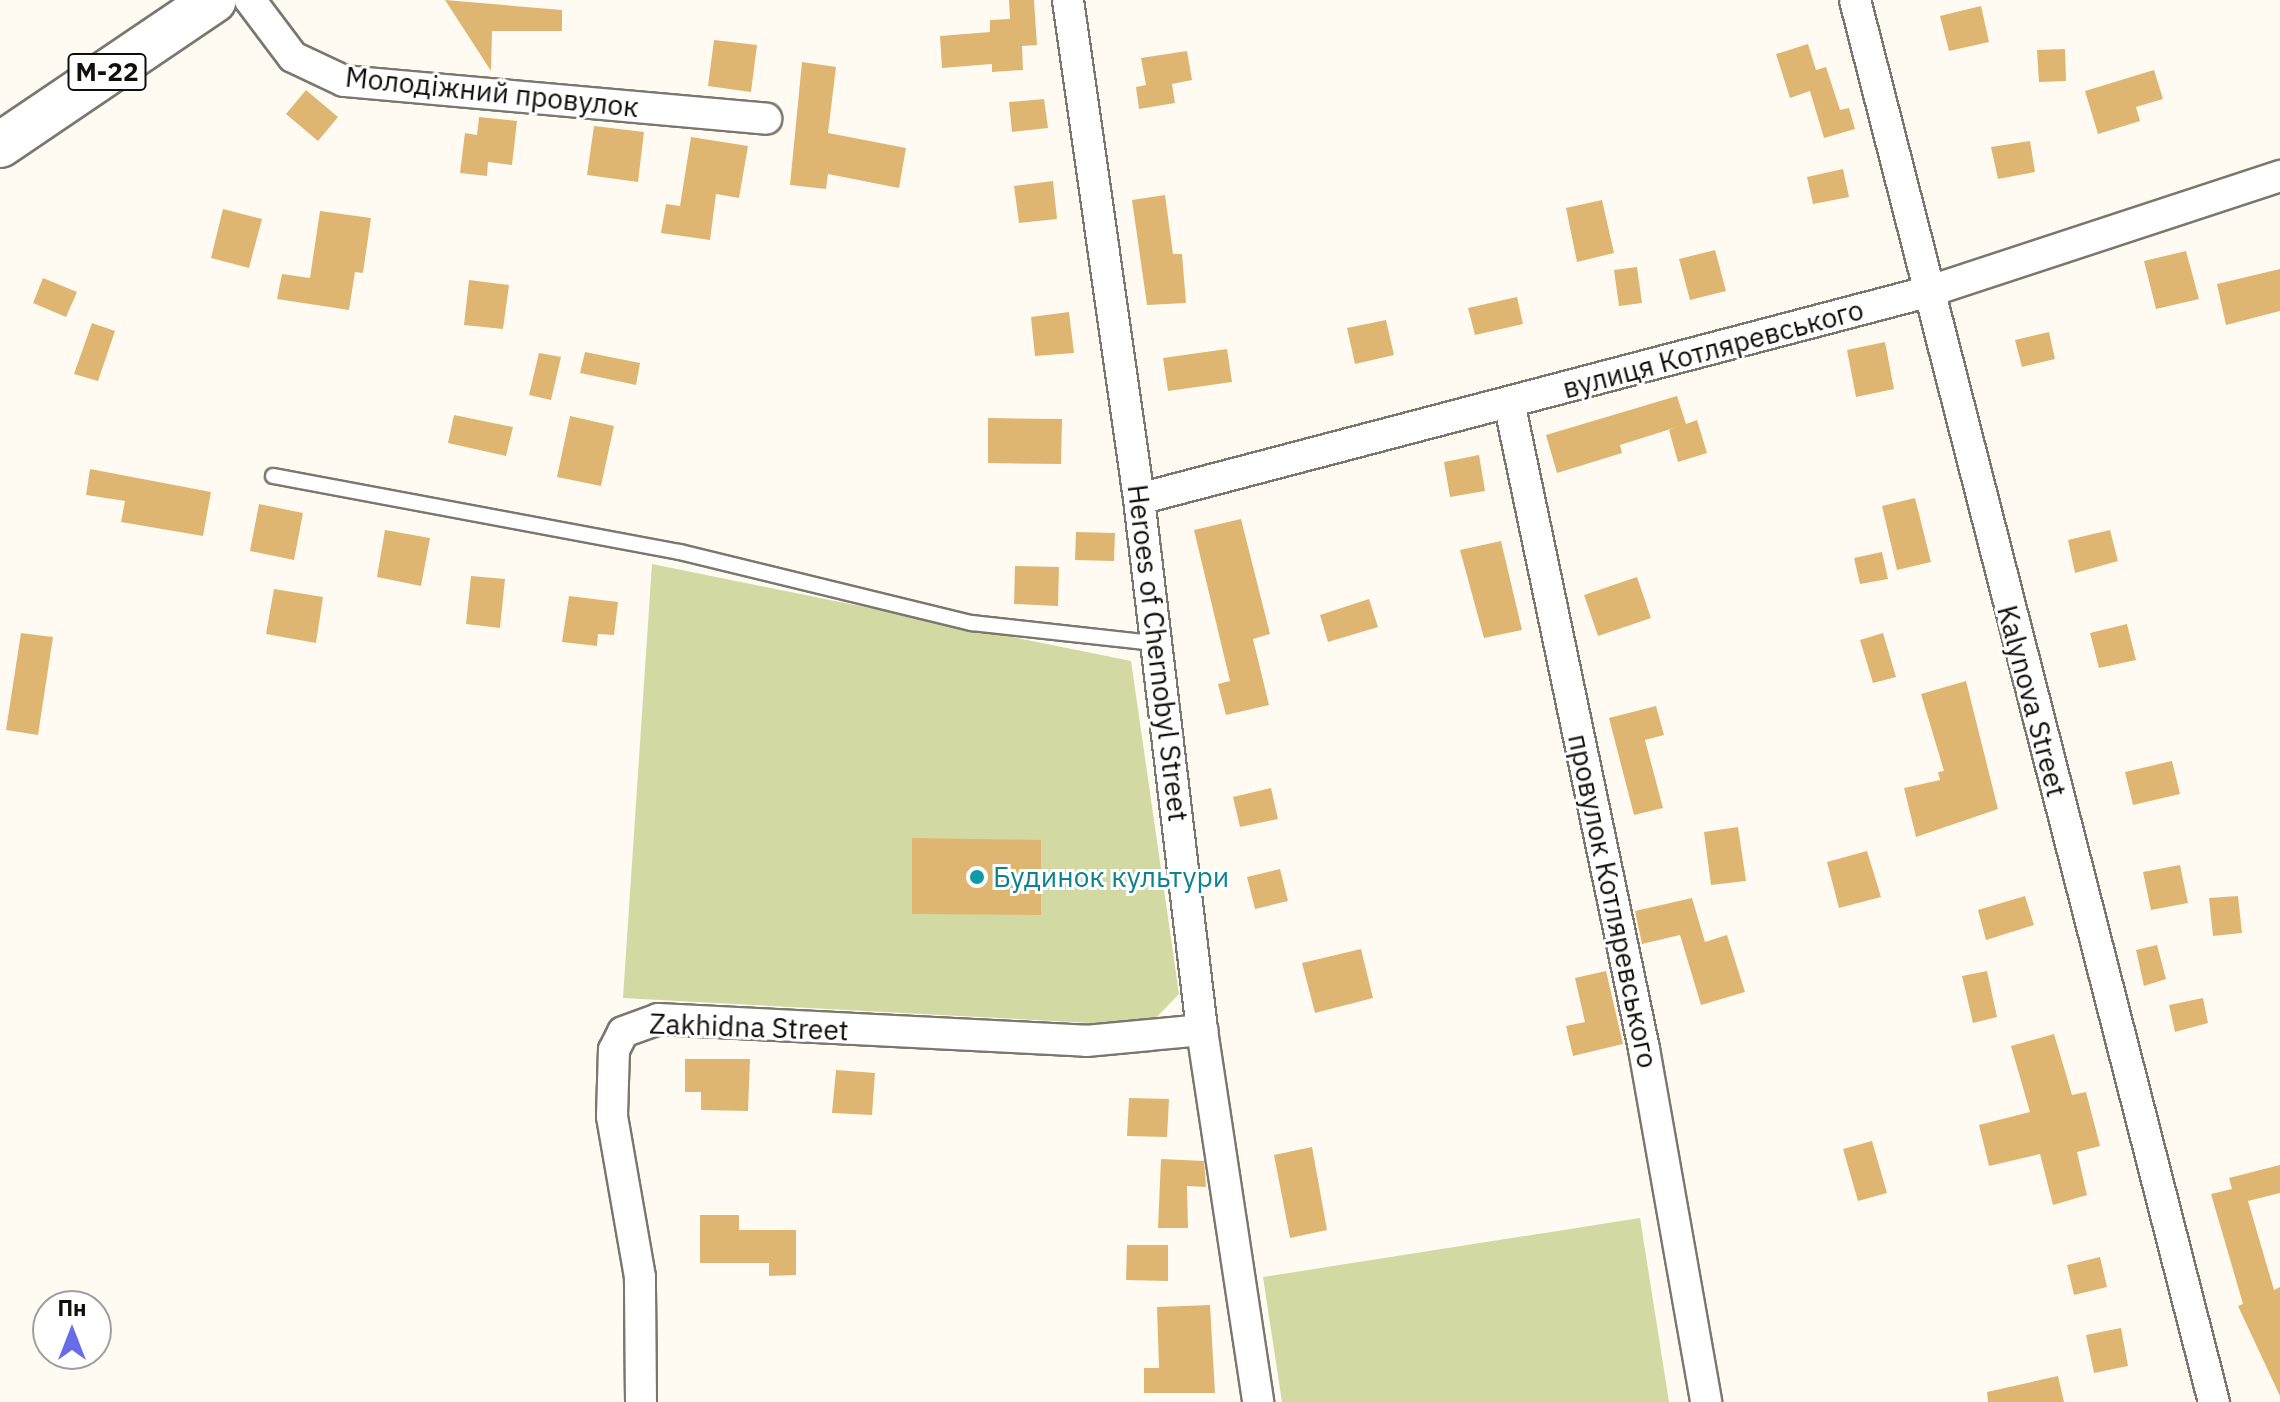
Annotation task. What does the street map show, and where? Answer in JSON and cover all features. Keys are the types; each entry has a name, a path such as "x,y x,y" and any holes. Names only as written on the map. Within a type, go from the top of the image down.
{"highway":[{"name":"М-22","path":"0,145 214,0"}],"street":[{"name":"Молодіжний провулок","path":"250,0 293,57 344,81 766,119"},
{"name":"Heroes of Chernobyl Street","path":"1068,0 1139,499 1152,643 1202,1030 1258,1402"},
{"name":"Kalynova Street","path":"1855,0 1927,292 2214,1402"},
{"name":"вулиця Котляревського","path":"1139,499 1927,292 2280,176"},
{"name":"провулок Котляревського","path":"1509,402 1644,1049 1706,1402"},
{"name":"Zakhidna Street","path":"641,1402 640,1277 612,1116 613,1060 623,1032 658,1019 1086,1041 1202,1030"}],"lane":[{"path":"273,476 680,552 972,623 1152,643"}],"green space":[{"path":"652,564 1131,661 1179,994 1148,1026 623,998"},
{"path":"1640,1218 1669,1402 1282,1402 1263,1277"}],"building":[{"path":"445,0 562,10 562,31 492,31 491,71"},
{"path":"1009,0 1034,0 1037,45 1022,46 1023,70 992,72 992,64 942,68 940,36 990,32 990,20 1010,19"},
{"path":"1981,6 1989,42 1949,51 1940,16"},
{"path":"714,40 757,45 751,92 708,86"},
{"path":"1808,44 1816,70 1826,67 1840,110 1849,108 1855,129 1824,138 1810,91 1790,98 1776,54"},
{"path":"2065,49 2066,81 2039,82 2037,50"},
{"path":"1187,51 1192,80 1172,84 1175,103 1139,109 1136,87 1146,85 1141,58"},
{"path":"802,62 836,67 828,133 906,148 899,188 828,174 826,189 790,185"},
{"path":"2154,70 2163,99 2136,107 2140,121 2098,134 2085,91"},
{"path":"306,90 338,117 318,141 286,114"},
{"path":"1044,99 1048,128 1012,132 1009,102"},
{"path":"479,117 517,121 512,165 488,162 487,176 460,173 465,133 477,135"},
{"path":"594,126 644,132 638,182 587,175"},
{"path":"691,137 748,146 739,198 716,194 710,240 661,233 666,204 680,206"},
{"path":"2030,141 2035,172 1998,179 1991,147"},
{"path":"1843,169 1849,197 1813,204 1807,177"},
{"path":"1053,181 1057,219 1019,223 1014,186"},
{"path":"1165,195 1173,254 1182,254 1186,303 1147,305 1132,200"},
{"path":"1602,200 1614,253 1577,262 1566,208"},
{"path":"223,209 262,219 249,268 211,258"},
{"path":"320,211 371,218 363,273 355,272 349,310 277,299 282,274 310,278"},
{"path":"1715,250 1726,291 1690,300 1679,259"},
{"path":"2186,251 2199,299 2156,309 2144,261"},
{"path":"1637,267 1642,303 1619,306 1614,270"},
{"path":"2280,269 2280,311 2226,325 2217,284"},
{"path":"43,278 77,292 66,317 33,303"},
{"path":"469,280 509,285 503,329 464,325"},
{"path":"1517,297 1523,324 1475,335 1468,308"},
{"path":"1069,312 1074,353 1035,356 1031,317"},
{"path":"1386,320 1394,355 1355,364 1347,328"},
{"path":"92,323 115,331 98,381 74,374"},
{"path":"2049,332 2055,359 2022,367 2015,340"},
{"path":"1885,342 1894,389 1856,397 1847,350"},
{"path":"1227,349 1232,382 1168,391 1163,358"},
{"path":"585,352 640,363 636,385 580,373"},
{"path":"539,353 561,357 551,400 529,395"},
{"path":"1677,396 1686,424 1697,420 1707,453 1678,462 1669,430 1677,427 1620,445 1622,453 1557,473 1546,435"},
{"path":"454,415 513,427 506,456 448,443"},
{"path":"570,416 614,426 601,486 557,477"},
{"path":"988,418 1062,419 1061,464 988,463"},
{"path":"1479,455 1485,491 1450,497 1444,462"},
{"path":"90,469 211,492 203,536 121,522 125,501 86,495"},
{"path":"1915,498 1931,562 1897,570 1882,506"},
{"path":"259,504 303,513 294,560 250,551"},
{"path":"1241,519 1270,634 1253,639 1269,705 1226,715 1218,684 1230,681 1194,530"},
{"path":"385,530 430,538 421,586 377,577"},
{"path":"2110,530 2118,561 2075,573 2068,540"},
{"path":"1076,532 1115,533 1114,561 1075,560"},
{"path":"1501,541 1522,630 1484,638 1460,550"},
{"path":"1882,552 1888,579 1860,584 1854,558"},
{"path":"1015,566 1059,567 1058,606 1014,604"},
{"path":"471,576 505,579 500,628 466,624"},
{"path":"1637,577 1651,618 1598,636 1584,595"},
{"path":"274,589 323,597 316,643 266,634"},
{"path":"569,596 618,602 614,635 598,634 597,646 562,642"},
{"path":"1369,599 1378,627 1328,642 1320,615"},
{"path":"2127,624 2136,660 2099,668 2090,633"},
{"path":"21,633 53,637 38,735 6,730"},
{"path":"1883,633 1896,677 1873,683 1860,640"},
{"path":"1966,681 1998,809 1916,837 1904,788 1940,780 1938,772 1944,771 1921,694"},
{"path":"1656,706 1664,735 1645,740 1663,808 1634,815 1609,718"},
{"path":"2172,761 2180,794 2133,805 2125,772"},
{"path":"1271,788 1278,819 1240,827 1233,797"},
{"path":"1738,827 1746,881 1711,885 1704,832"},
{"name":"Будинок культури","path":"912,838 1041,840 1041,915 912,914"},
{"path":"1867,851 1881,897 1839,908 1827,862"},
{"path":"2180,865 2188,903 2151,910 2143,872"},
{"path":"1280,869 1288,901 1255,909 1247,877"},
{"path":"2025,896 2034,925 1986,940 1978,910"},
{"path":"2238,896 2242,933 2213,936 2209,898"},
{"path":"1692,898 1705,942 1727,935 1745,992 1701,1005 1680,935 1642,944 1635,911"},
{"path":"2157,945 2166,979 2144,986 2136,950"},
{"path":"1361,949 1373,998 1315,1013 1302,963"},
{"path":"1606,971 1623,1044 1573,1056 1566,1026 1585,1022 1575,978"},
{"path":"1987,971 1997,1017 1973,1023 1962,976"},
{"path":"2203,998 2208,1023 2175,1032 2169,1005"},
{"path":"2054,1034 2072,1095 2086,1092 2100,1146 2077,1152 2087,1195 2053,1205 2040,1154 1989,1166 1979,1125 2030,1112 2011,1046"},
{"path":"685,1059 750,1059 748,1111 701,1110 701,1092 685,1092"},
{"path":"836,1070 875,1073 872,1115 832,1113"},
{"path":"1129,1098 1169,1099 1167,1137 1127,1136"},
{"path":"1872,1141 1887,1193 1858,1201 1843,1149"},
{"path":"1312,1147 1327,1230 1290,1238 1274,1155"},
{"path":"1161,1159 1204,1161 1206,1187 1187,1186 1188,1228 1158,1228"},
{"path":"2280,1165 2280,1193 2248,1201 2274,1290 2280,1287 2280,1396 2238,1306 2243,1304 2211,1194 2232,1189 2229,1178"},
{"path":"700,1215 739,1215 739,1230 796,1230 796,1275 769,1276 769,1263 700,1263"},
{"path":"1127,1245 1168,1245 1168,1281 1126,1280"},
{"path":"2100,1257 2107,1287 2074,1295 2067,1265"},
{"path":"1210,1305 1215,1393 1144,1393 1144,1368 1159,1368 1157,1307"},
{"path":"2121,1328 2128,1366 2094,1373 2086,1335"},
{"path":"2058,1376 2064,1402 1988,1402 1987,1392"}],"place":[{"name":"Будинок культури","path":"977,877"}]}
